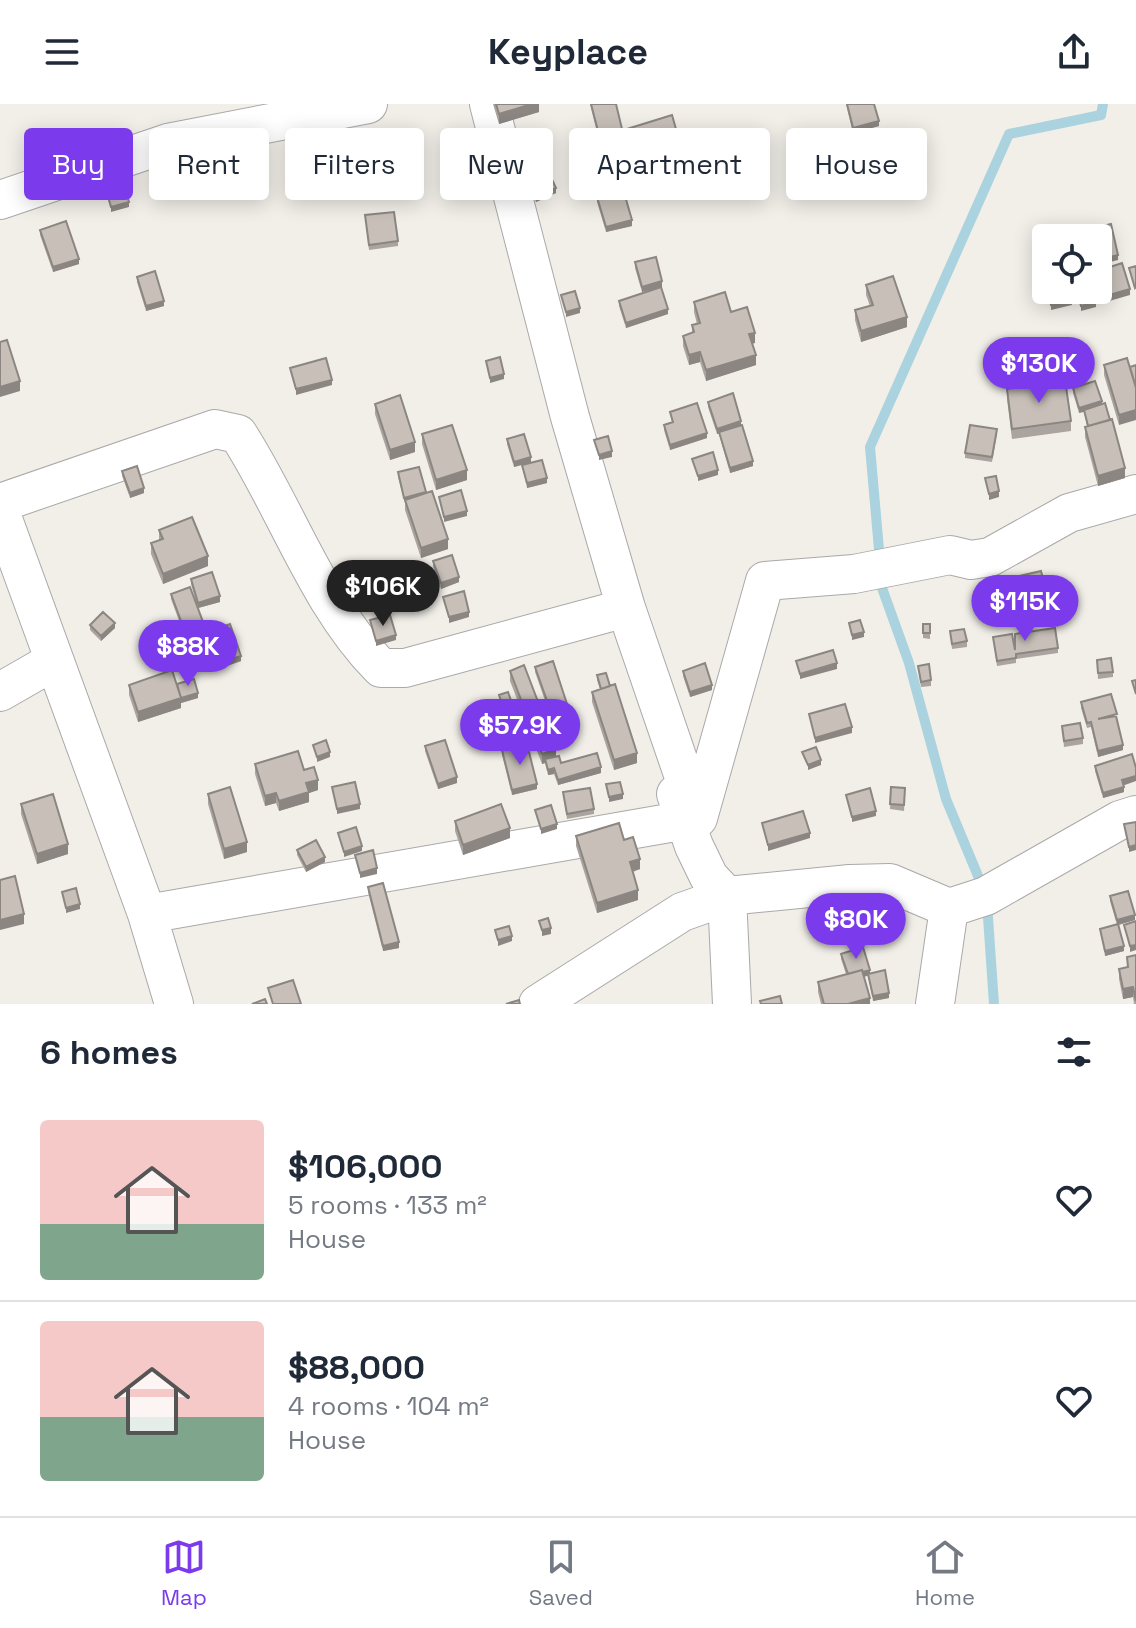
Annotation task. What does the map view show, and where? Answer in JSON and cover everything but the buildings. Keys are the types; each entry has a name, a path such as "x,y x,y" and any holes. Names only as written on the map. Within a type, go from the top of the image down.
{"street":[{"path":"0,200 168,143 368,104"},
{"path":"489,104 570,417 626,608 698,818"},
{"path":"0,503 215,429 238,434 255,459 285,521 328,596 362,649 381,668 405,668 626,608"},
{"path":"698,818 765,581 854,574 950,555 971,560 990,557 1069,513 1136,494"},
{"path":"0,511 147,914 174,1004"},
{"path":"0,692 54,661"},
{"path":"698,818 658,741 694,846 709,877 727,896 732,1004"},
{"path":"538,1004 682,912 727,896 890,883 949,908 986,896 1120,820 1136,815"},
{"path":"147,914 698,818"},
{"path":"935,1004 949,908"}],"waterway":[{"path":"880,561 870,447 1009,134 1101,115 1103,104"},
{"path":"881,577 882,588 909,663 946,799 983,888"},
{"path":"987,903 994,1004"}]}
